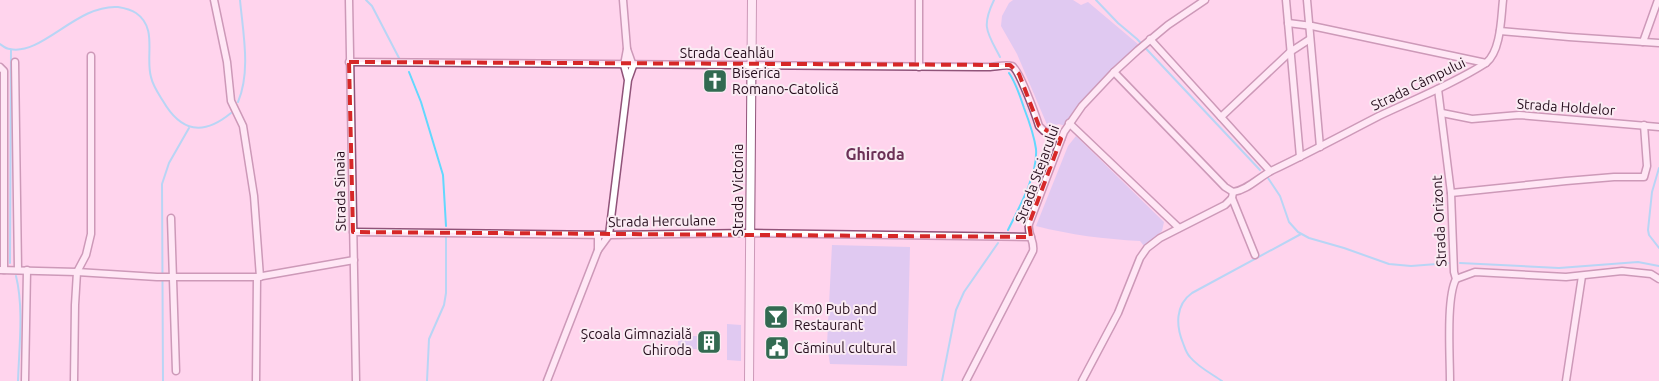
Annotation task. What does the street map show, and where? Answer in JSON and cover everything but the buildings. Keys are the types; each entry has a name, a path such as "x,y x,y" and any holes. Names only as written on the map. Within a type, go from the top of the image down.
{"street":[{"path":"214,0 227,62 232,101 243,126 253,188 259,277 256,381"},
{"name":"Strada Sinaia","path":"349,0 356,381"},
{"path":"547,381 603,235 628,80 623,0"},
{"name":"Strada Victoria","path":"749,381 752,0"},
{"path":"919,0 919,67"},
{"name":"Strada Stejarului","path":"966,381 1032,254 1034,245 1028,233 1029,224 1061,139 1069,123 1089,98 1140,48 1168,25 1205,0"},
{"path":"1286,0 1300,157"},
{"path":"1307,0 1320,147"},
{"name":"Strada Câmpului","path":"1082,381 1118,313 1147,248 1179,228 1225,204 1233,195 1270,171 1486,63 1491,59 1500,31 1504,0"},
{"path":"1643,42 1658,0"},
{"path":"1288,23 1486,63"},
{"path":"1500,31 1659,43"},
{"path":"1221,117 1290,52 1310,39"},
{"path":"1148,41 1270,171"},
{"path":"74,381 77,272 86,255 91,234 91,56"},
{"path":"15,62 18,270"},
{"name":"Strada Ceahlău","path":"350,62 628,65 751,64 919,67 989,67 1010,65 1014,66 1019,74 1039,126 1044,131 1061,139"},
{"path":"0,67 4,71 2,270 77,272 171,278 259,277 354,260"},
{"path":"1114,72 1233,195 1255,255"},
{"name":"Strada Orizont","path":"1438,88 1451,193 1454,272 1456,279 1450,301 1450,381"},
{"name":"Strada Holdelor","path":"1442,112 1472,118 1519,115 1659,126"},
{"path":"1069,123 1179,228"},
{"path":"1451,193 1614,177 1644,177 1647,166 1644,125"},
{"path":"171,218 171,278 176,371"},
{"name":"Strada Herculane","path":"353,232 603,235 751,233 1030,237"},
{"path":"598,250 603,235"},
{"path":"25,381 27,270"},
{"path":"1456,279 1475,272 1538,276 1582,276 1622,271 1651,274 1659,279"},
{"path":"1566,381 1582,276"}],"highlighted area":[{"path":"349,62 1010,65 1019,74 1039,126 1061,139 1029,224 1031,237 353,232"}],"shaded area":[{"path":"1013,0 1073,0 1081,5 1088,2 1139,45 1099,84 1065,126 1059,124 1048,127 1017,54 1001,26 1002,16 1009,3"},
{"path":"1076,136 1164,222 1162,231 1144,246 1140,241 1088,236 1036,226 1068,146"},
{"path":"832,245 910,247 907,366 830,364 827,345"},
{"path":"727,324 741,325 741,361 727,360"},
{"path":"678,336 701,336 701,349 678,349"}],"waterway":[{"path":"238,102 242,90 245,65 240,0"},
{"path":"366,0 372,6 399,58"},
{"path":"994,0 988,17 987,29 1000,57"},
{"path":"1096,0 1118,23 1137,39 1260,170"},
{"path":"0,44 9,49 22,49 35,45 88,13 103,8 118,7 127,9 136,13 147,26 152,80 163,101 177,119 193,127 202,127 211,125 231,113"},
{"path":"10,263 11,50"},
{"path":"409,72 421,102 443,175 446,226"},
{"path":"1008,230 1031,180 1036,159 1036,149 1031,128 1014,81 1009,73"},
{"path":"163,381 162,184 169,163 189,128"},
{"path":"1659,168 1652,192 1648,230 1649,235 1659,248"},
{"path":"1268,178 1280,196 1289,222 1298,232 1309,238 1389,264 1411,266 1450,263"},
{"path":"1222,381 1197,364 1187,352 1178,323 1182,303 1192,293 1301,234"},
{"path":"427,381 429,339 444,305 446,293 446,237"},
{"path":"942,381 956,310 964,292 998,243"},
{"path":"1460,263 1559,268 1638,262 1659,266"},
{"path":"16,276 20,301 18,381"}],"place":[{"name":"Biserica Romano-Catolică","path":"715,81"},
{"name":"Km0 Pub and Restaurant","path":"776,317"},
{"name":"Școala Gimnazială Ghiroda","path":"709,342"},
{"name":"Căminul cultural","path":"777,348"}],"district":[{"name":"Ghiroda","path":"875,154"}]}
